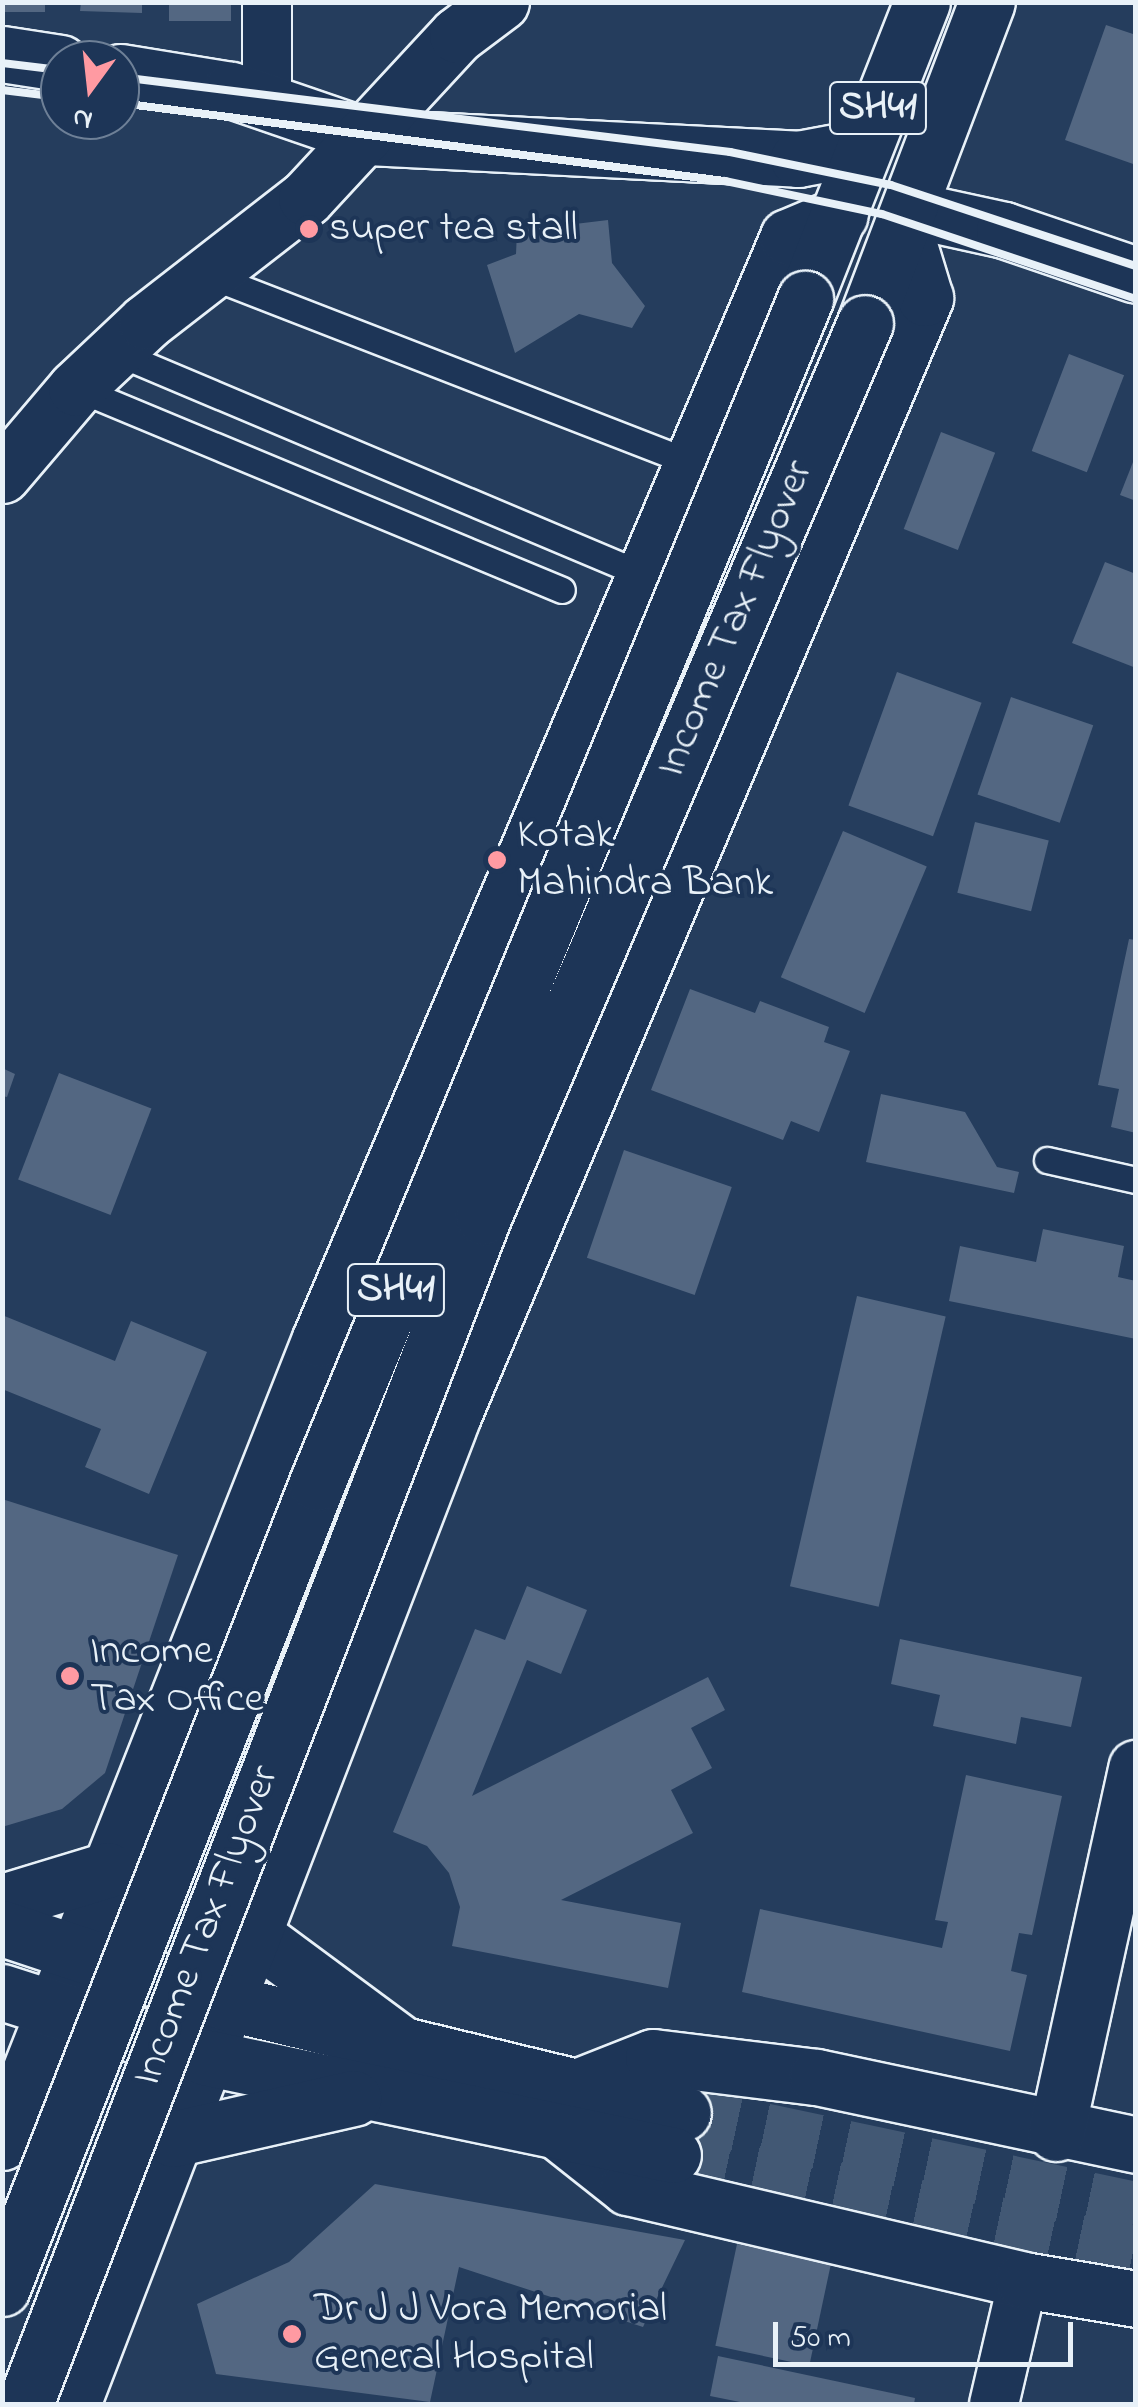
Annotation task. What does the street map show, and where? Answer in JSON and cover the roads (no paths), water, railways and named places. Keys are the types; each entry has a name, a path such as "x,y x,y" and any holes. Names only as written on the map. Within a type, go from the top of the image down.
{"main road":[{"path":"7,460 115,352 306,198 368,136 457,35 501,2"},
{"name":"SH41","path":"840,215 862,147 922,2"},
{"name":"Income Tax Flyover","path":"25,2404 483,1216 909,221 986,2"},
{"path":"2,54 40,60"},
{"path":"140,76 267,102 368,136 798,159 862,147"},
{"path":"8,2097 54,2010 320,1340 788,237 840,215"},
{"name":"Income Tax Flyover","path":"2,2288 310,1501 840,215"},
{"path":"72,2404 453,1415 926,298 909,221 1004,230 1136,275"},
{"path":"1056,2133 1136,1768"},
{"path":"2,1902 108,1870"},
{"path":"2,1928 132,1975 225,2002 397,2071"},
{"path":"251,1932 397,2071"},
{"path":"2,1992 128,2038 204,2058 397,2071 678,2134"},
{"path":"567,2108 653,2058 817,2076 1056,2133 1136,2145"},
{"path":"173,2138 397,2071"},
{"path":"567,2108 628,2187 1022,2280 1136,2299"}],"street":[{"path":"267,2 267,102"},
{"path":"994,2404 1022,2280"}],"lane":[{"path":"208,274 692,463"},
{"path":"115,352 644,575"},
{"path":"76,388 562,590"},
{"path":"1047,1160 1136,1180"}],"tunnel":[{"path":"683,2113 1136,2209"},
{"path":"673,2155 1136,2253"}],"railway":[{"path":"2,63 40,68"},
{"path":"140,79 730,152 891,185 1136,266"},
{"path":"2,90 40,95"},
{"path":"140,106 725,181 882,214 1136,299"}],"place":[{"name":"super tea stall","path":"309,229"},
{"name":"Kotak Mahindra Bank","path":"497,860"},
{"name":"Income Tax Office","path":"70,1676"},
{"name":"Dr J J Vora Memorial General Hospital","path":"292,2334"}]}
